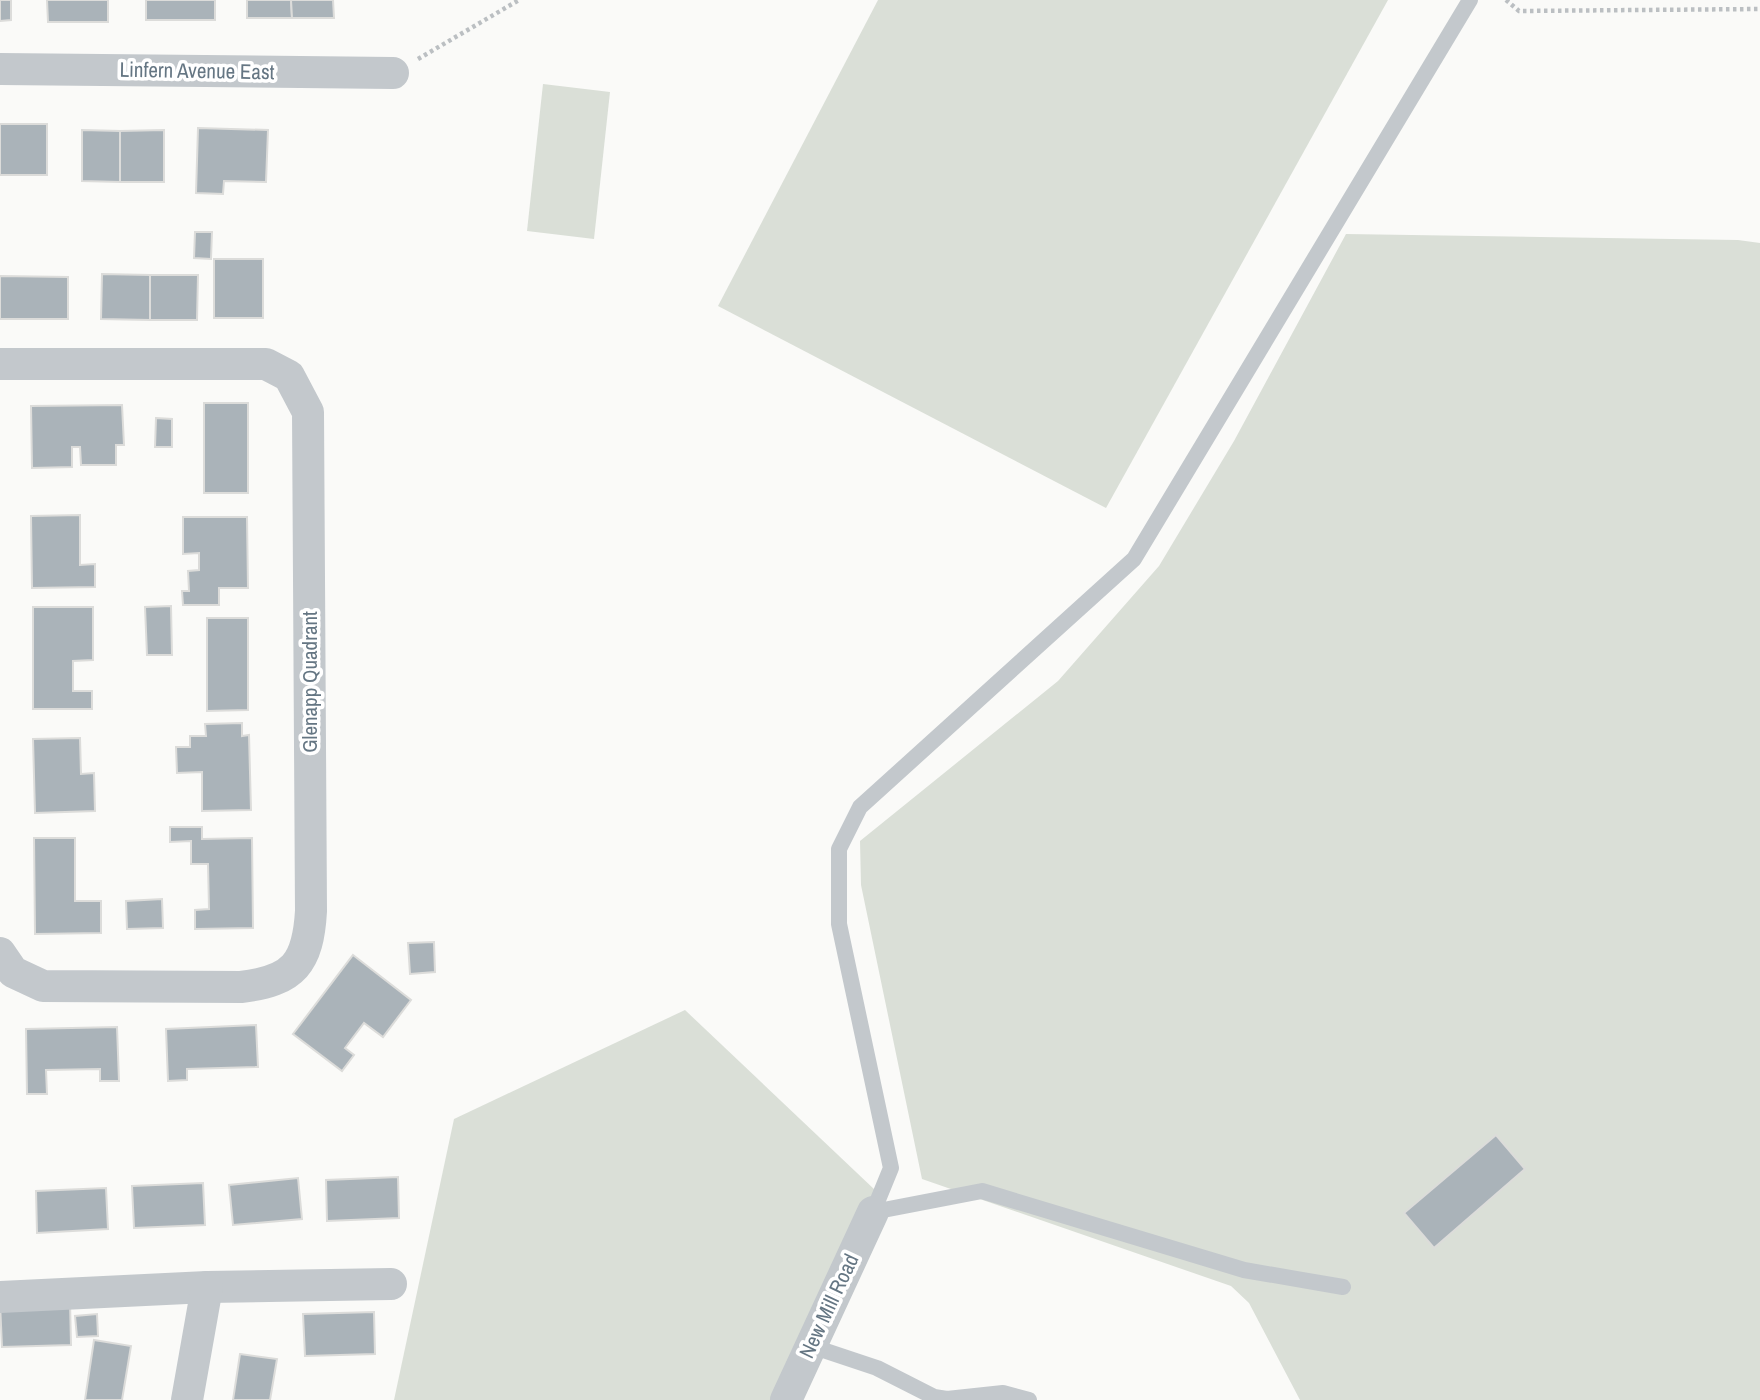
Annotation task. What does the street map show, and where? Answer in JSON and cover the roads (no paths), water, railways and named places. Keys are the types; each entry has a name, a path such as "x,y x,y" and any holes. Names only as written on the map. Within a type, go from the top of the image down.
{"street":[{"name":"Linfern Avenue East","path":"0,69 394,73"},
{"name":"Glenapp Quadrant","path":"0,364 266,364 289,376 308,412 311,897 310,932 304,954 289,974 262,984 242,987 43,986 13,972 0,953"},
{"name":"New Mill Road","path":"786,1400 873,1212"},
{"path":"0,1297 207,1287 391,1284"},
{"path":"187,1400 207,1287"}],"lane":[{"path":"873,1212 891,1168 839,924 839,849 860,807 1134,559 1470,0"},
{"path":"873,1212 982,1191 1244,1270 1343,1287"},
{"path":"811,1346 877,1368 934,1399 1003,1394 1029,1400"}]}
